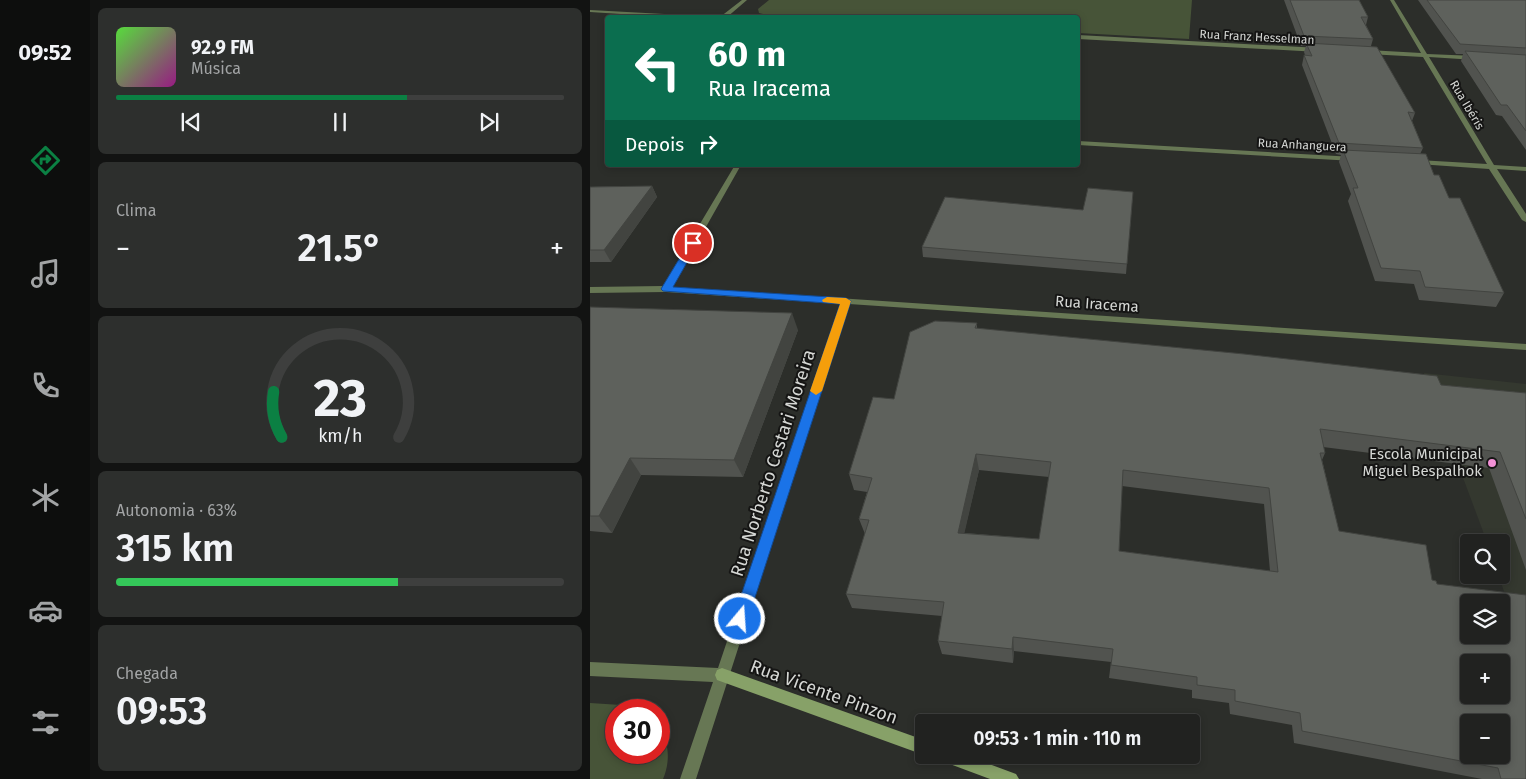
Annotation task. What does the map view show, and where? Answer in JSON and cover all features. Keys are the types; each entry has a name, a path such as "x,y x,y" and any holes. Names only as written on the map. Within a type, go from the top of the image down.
{"street":[{"path":"726,15 745,0"},
{"name":"Rua Ibéris","path":"1392,0 1491,166 1526,220"},
{"path":"590,11 663,15"},
{"name":"Rua Franz Hesselman","path":"1080,37 1326,50"},
{"path":"1365,52 1480,58"},
{"name":"Rua Anhanguera","path":"1080,144 1363,159"},
{"path":"1412,162 1526,168"},
{"path":"666,289 737,167"},
{"name":"Rua Iracema","path":"590,290 666,289 1526,347"},
{"name":"Rua Norberto Cestari Moreira","path":"688,779 846,301"},
{"name":"Rua Vicente Pinzon","path":"590,669 722,675 915,745"},
{"path":"969,764 1011,779"}],"shaded area":[{"name":"Escola Municipal Miguel Bespalhok","path":"1424,373 1526,384 1526,650 1510,607 1510,594 1505,594 1501,584 1510,584 1510,534 1484,534"}],"green space":[{"path":"769,0 1192,0 1189,39 1080,33 1080,15 767,15 759,13 758,9"},
{"path":"590,703 605,704 605,764 667,764 663,779 590,779"}],"building":[{"path":"1290,0 1359,0 1368,17 1361,17 1373,39 1304,36"},
{"path":"1427,0 1526,0 1526,48 1460,44"},
{"path":"1306,43 1377,47 1415,113 1408,112 1423,148 1339,143 1304,55 1312,56"},
{"path":"1465,51 1526,55 1526,131 1507,105 1501,105"},
{"path":"1343,150 1426,154 1434,175 1439,175 1449,198 1460,198 1504,293 1425,287 1420,271 1381,268 1353,188 1358,188"},
{"path":"652,186 604,250 590,250 590,187"},
{"path":"1088,188 1133,192 1127,264 922,247 945,197 1083,210"},
{"path":"590,307 792,313 734,460 630,458 599,516 590,516"},
{"path":"935,321 977,323 975,328 1244,354 1437,376 1441,385 1526,393 1526,519 1500,452 1320,429 1325,453 1320,453 1339,531 1426,545 1432,580 1436,581 1437,584 1526,595 1526,779 1501,779 1498,768 1477,764 1510,764 1510,714 1460,714 1460,761 1302,731 1300,713 1235,701 1235,690 1197,685 1197,677 1111,665 1113,649 1013,637 1012,649 938,641 944,602 846,594 869,520 859,519 872,478 849,474 873,397 894,399 910,332","holes":["976,454 1051,462 1039,539 958,533","1123,470 1269,488 1278,572 1119,551"]}],"slow traffic":[{"path":"816,391 846,301 827,300"}],"place":[{"name":"Escola Municipal Miguel Bespalhok","path":"1492,463"}],"route":[{"path":"693,243 666,289 846,301 740,619"}]}
